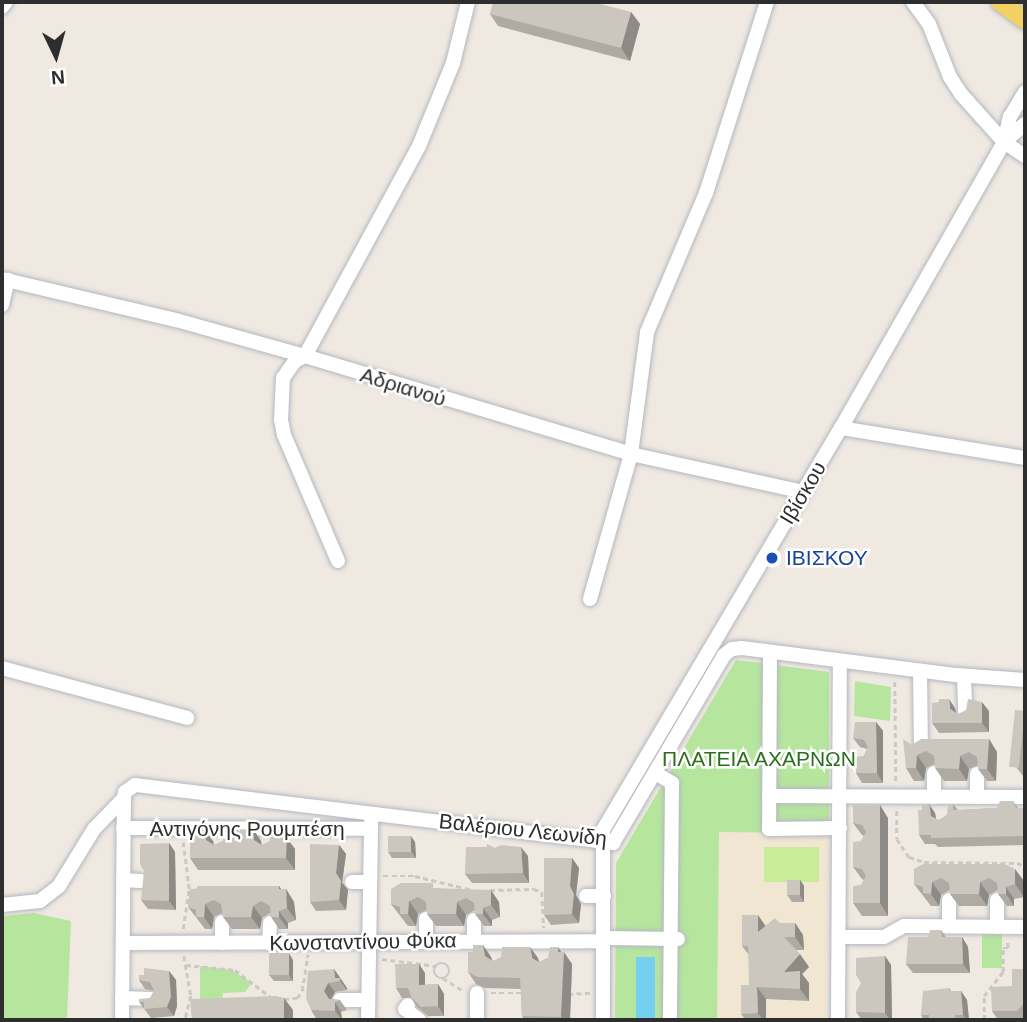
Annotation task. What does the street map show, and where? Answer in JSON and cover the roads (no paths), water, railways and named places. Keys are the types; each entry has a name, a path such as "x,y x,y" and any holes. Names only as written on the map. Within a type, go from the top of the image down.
{"main road":[{"path":"1000,2 1025,20"}],"street":[{"path":"2,7 6,2"},
{"path":"338,561 292,457 281,420 283,378 295,361 305,356 419,146 447,82 468,2"},
{"path":"590,599 631,454 647,332 706,193 767,2"},
{"path":"913,2 929,24 950,77 1004,142 1025,156"},
{"name":"Ιβίσκου","path":"603,843 603,830 841,428 1004,142 1010,117 1025,92"},
{"name":"Ιβίσκου","path":"1004,142 1025,124"},
{"path":"2,305 5,279"},
{"name":"Αδριανού","path":"5,279 305,356 631,454 804,492"},
{"path":"841,428 1025,458"},
{"name":"Βαλέριου Λεωνίδη","path":"125,795 135,785 603,843 617,841 724,655 737,648 964,676 1025,680"},
{"path":"770,652 769,829 840,828"},
{"path":"838,1020 839,937 846,888 846,844 840,828 840,796 845,757 840,661"},
{"path":"2,668 187,718"},
{"path":"920,671 921,748"},
{"path":"964,676 965,713"},
{"path":"656,773 672,783 675,939 670,1020"},
{"path":"934,773 941,801"},
{"path":"977,774 977,797"},
{"path":"122,1020 125,795"},
{"path":"2,905 40,901 59,886 94,829 125,795"},
{"path":"769,796 941,801 977,797 1017,802"},
{"path":"368,1020 371,814"},
{"name":"Αντιγόνης Ρουμπέση","path":"123,828 370,830"},
{"path":"222,829 223,848"},
{"path":"271,829 271,848"},
{"path":"501,830 501,848"},
{"path":"603,843 603,1020"},
{"path":"123,880 141,881"},
{"path":"352,882 370,880"},
{"path":"586,896 604,895"},
{"path":"945,931 949,900"},
{"path":"997,900 1002,926"},
{"path":"426,919 426,940"},
{"path":"474,920 474,940"},
{"path":"222,922 222,943"},
{"path":"269,943 270,923"},
{"path":"839,937 884,937 904,926 945,931 1002,926 1025,927"},
{"name":"Κωνσταντίνου Φύκα","path":"122,943 474,940 500,946 603,939 675,939"},
{"path":"838,992 858,993"},
{"path":"477,993 477,1020"},
{"path":"122,998 151,999"},
{"path":"341,1000 368,1000"},
{"path":"408,1005 405,1009 419,1020"}],"water":[{"path":"636,957 655,957 655,1020 636,1020"}],"place":[{"name":"ΙΒΙΣΚΟΥ","path":"772,558"}],"park label":[{"name":"ΠΛΑΤΕΙΑ ΑΧΑΡΝΩΝ","path":"759,759"}]}
